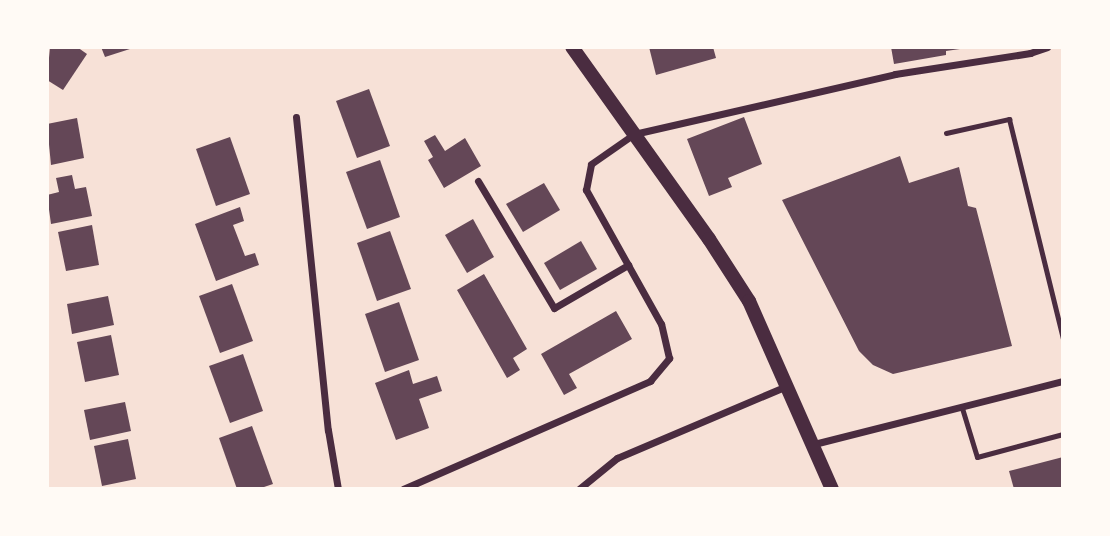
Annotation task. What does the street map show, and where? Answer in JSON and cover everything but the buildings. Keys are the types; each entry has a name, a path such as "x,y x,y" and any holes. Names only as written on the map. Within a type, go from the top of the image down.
{"main road":[{"path":"572,47 749,301 832,489"}],"street":[{"path":"403,489 650,381 669,358 661,324 586,190 591,164 634,134 895,74 1047,47"},
{"path":"296,117 328,430 338,489"},
{"path":"478,181 554,308 628,265"},
{"path":"814,444 1063,381"},
{"path":"579,489 617,458 788,386"}],"lane":[{"path":"946,133 1009,119 1063,339"},
{"path":"962,408 977,457 1063,434"}]}
